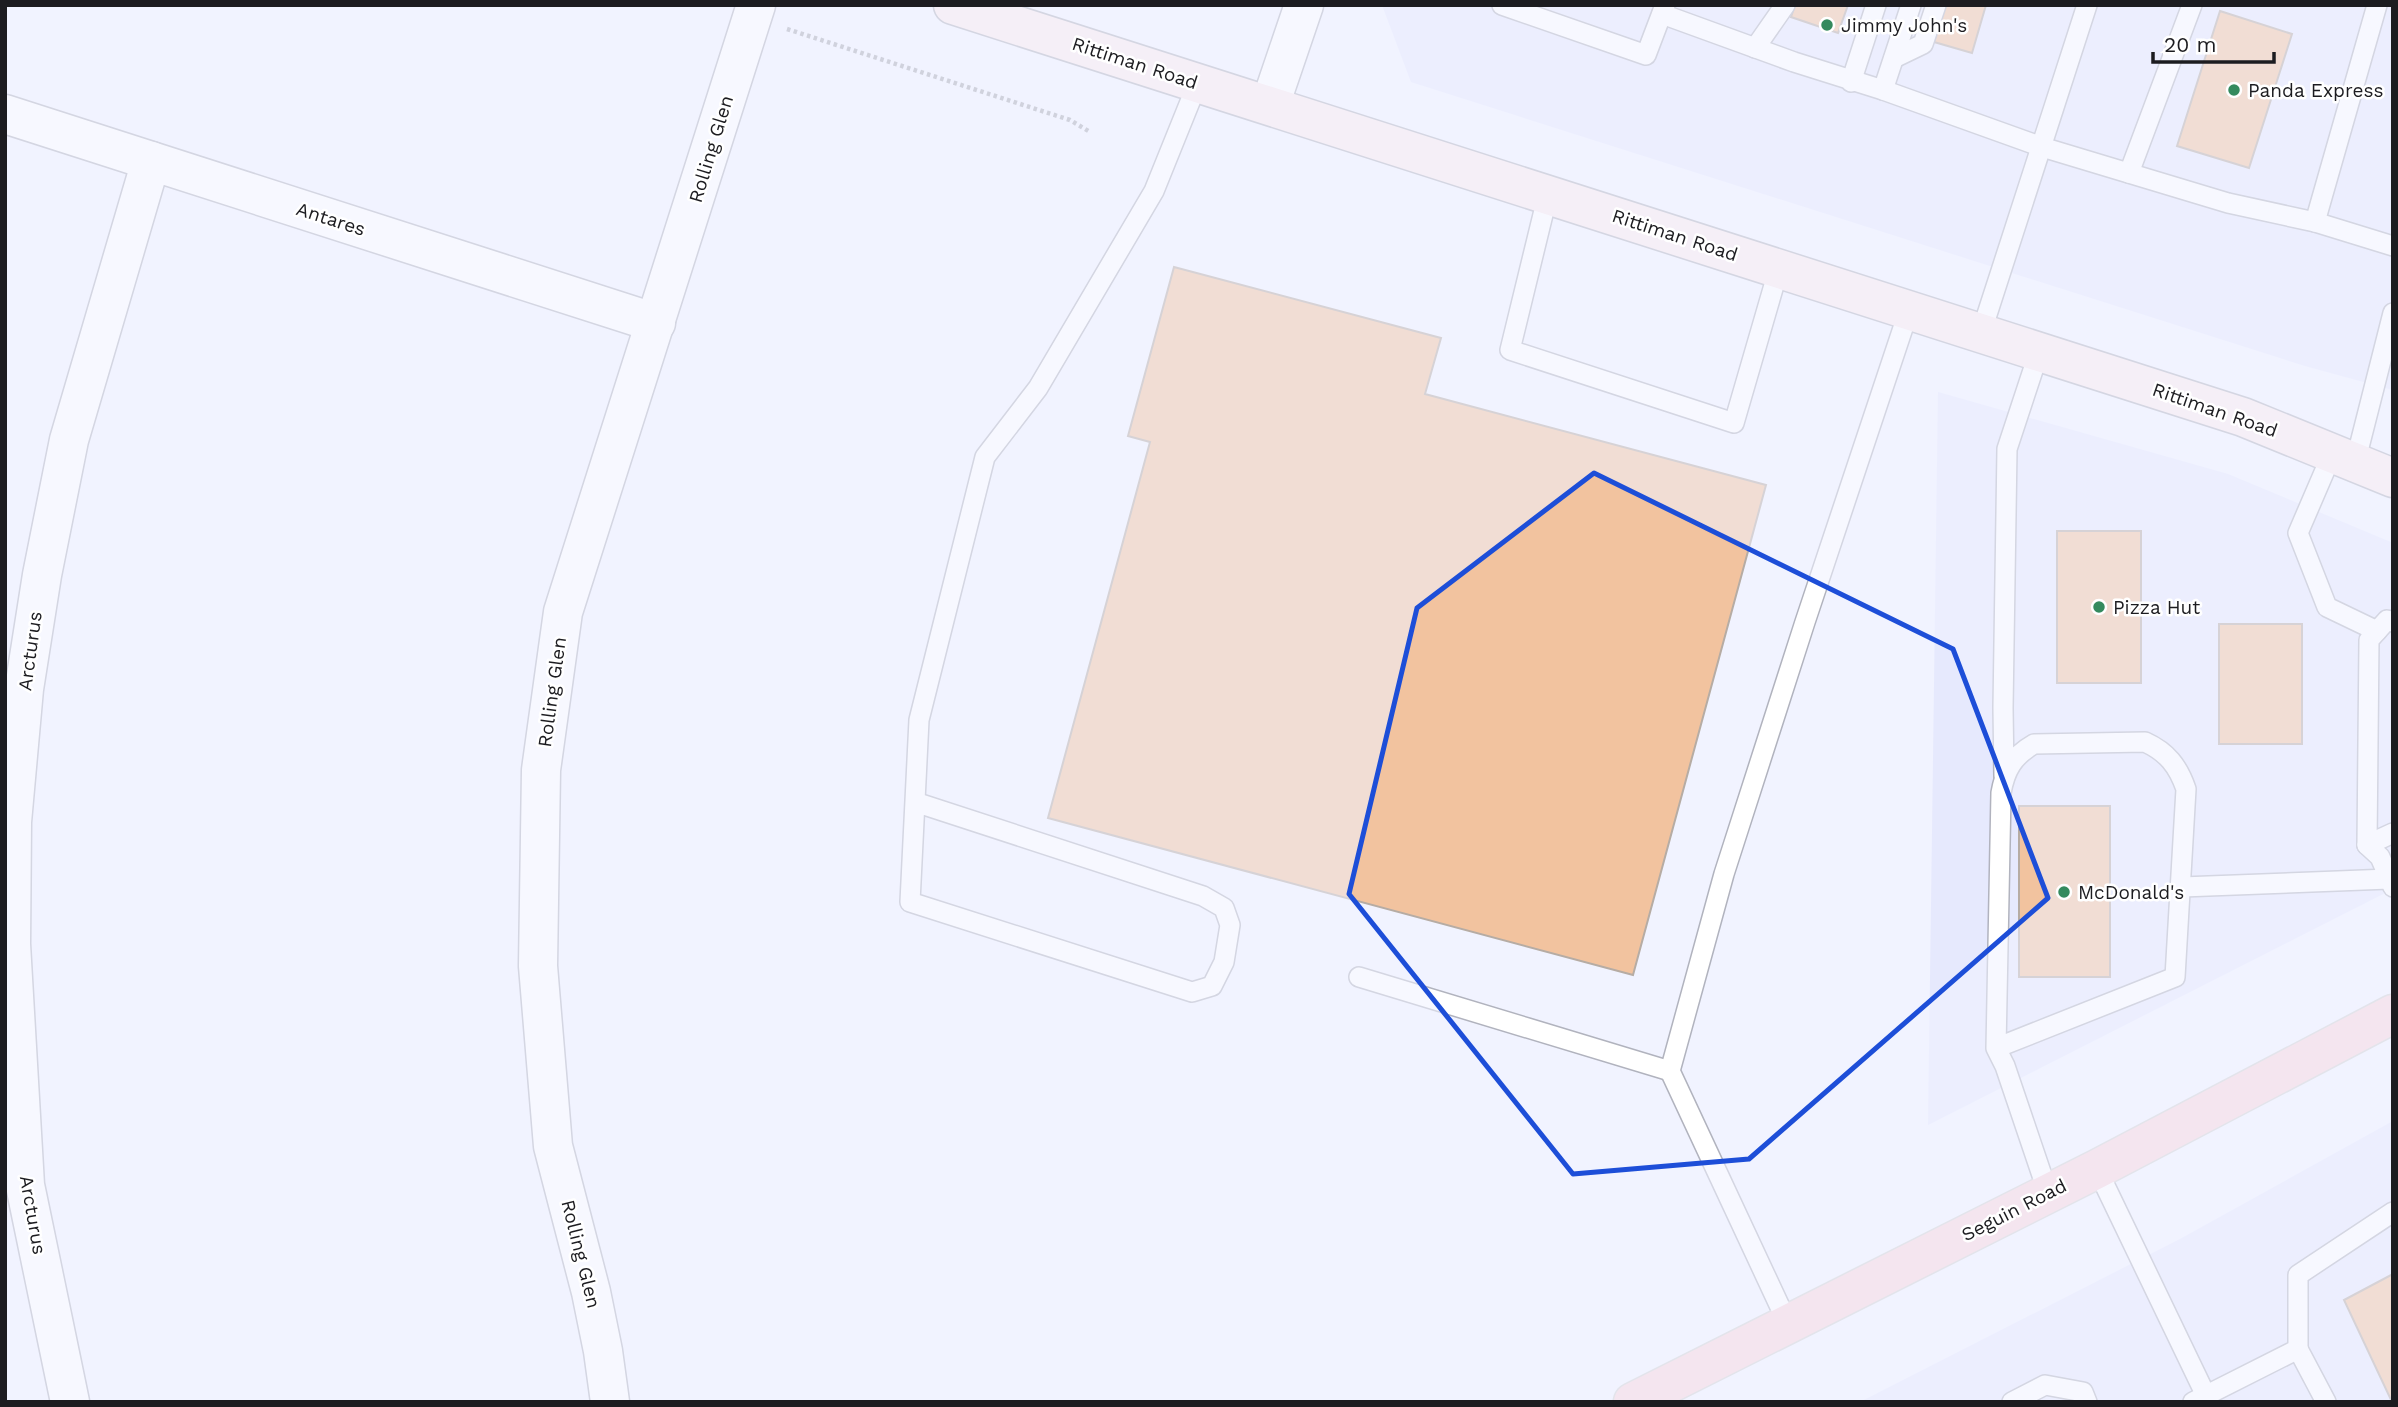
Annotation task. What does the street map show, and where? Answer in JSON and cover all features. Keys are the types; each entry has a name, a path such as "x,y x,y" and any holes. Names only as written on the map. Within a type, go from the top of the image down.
{"main road":[{"name":"Rittiman Road","path":"953,5 2244,417 2393,478"},
{"name":"Seguin Road","path":"1633,1402 2097,1169 2393,1014"}],"street":[{"name":"Rolling Glen","path":"610,1402 591,1292 553,1146 538,966 541,770 563,612 756,5"},
{"path":"1270,105 1304,5"},
{"name":"Antares","path":"5,114 656,323"},
{"name":"Arcturus","path":"70,1402 15,1186 11,944 15,688 42,575 68,440 151,161"}],"lane":[{"path":"1502,5 1532,10 1646,55 1664,10 1755,48 2042,147 2228,203 2315,222 2393,246"},
{"path":"1755,48 1769,5"},
{"path":"1755,48 1785,5"},
{"path":"1851,82 1876,5"},
{"path":"1883,90 1911,5"},
{"path":"1894,58 1923,44 1936,5"},
{"path":"2129,173 2192,5"},
{"path":"2315,222 2378,5"},
{"path":"1981,333 2086,8"},
{"path":"915,802 1203,896 1224,908 1230,925 1224,962 1212,986 1192,992 910,902 919,720 985,457 1038,388 1154,191 1198,82"},
{"path":"1548,194 1510,350 1734,423 1779,268"},
{"path":"1788,1324 1670,1072 1724,874 1909,310"},
{"path":"2385,627 2327,607 2298,533 2344,458 2393,313"},
{"path":"2004,778 2007,449 2039,352"},
{"path":"2182,887 2391,883 2380,857 2367,845 2369,640 2385,627"},
{"path":"1996,1048 2175,977 2186,789 2180,771 2168,756 2155,746 2144,741 2034,744 2019,752 2004,778 2001,793 1996,1048 2005,1066 2048,1193"},
{"path":"2367,845 2393,833"},
{"path":"1359,977 1670,1072"},
{"path":"2097,1169 2202,1399 2298,1349"},
{"path":"2326,1402 2298,1349 2298,1275 2393,1212"},
{"path":"2012,1402 2045,1385 2083,1392 2087,1402"}],"path":[{"path":"802,34 1070,120 1090,132"}],"highlighted area":[{"path":"1594,473 1953,649 2048,898 1749,1159 1573,1174 1349,894 1417,608"}],"shaded area":[{"path":"1382,5 2393,5 2393,390 2305,366 1411,82"},
{"path":"1938,392 2228,474 2393,543 2393,889 1928,1125"},
{"path":"2393,1121 2393,1402 1860,1402 2180,1239"}],"building":[{"name":"Jimmy John's","path":"1795,5 1848,5 1838,33 1791,17"},
{"path":"1945,5 1986,5 1972,53 1934,42"},
{"name":"Panda Express","path":"2220,11 2292,34 2249,168 2177,146"},
{"path":"1174,267 1441,338 1425,394 1766,485 1633,975 1048,818 1150,442 1128,436"},
{"name":"Pizza Hut","path":"2057,531 2141,531 2141,683 2057,683"},
{"path":"2219,624 2302,624 2302,744 2219,744"},
{"name":"McDonald's","path":"2019,806 2110,806 2110,977 2019,977"},
{"path":"2393,1274 2393,1402 2392,1402 2344,1300"}],"place":[{"name":"Jimmy John's","path":"1827,25"},
{"name":"Panda Express","path":"2234,90"},
{"name":"Pizza Hut","path":"2099,607"},
{"name":"McDonald's","path":"2064,892"}]}
